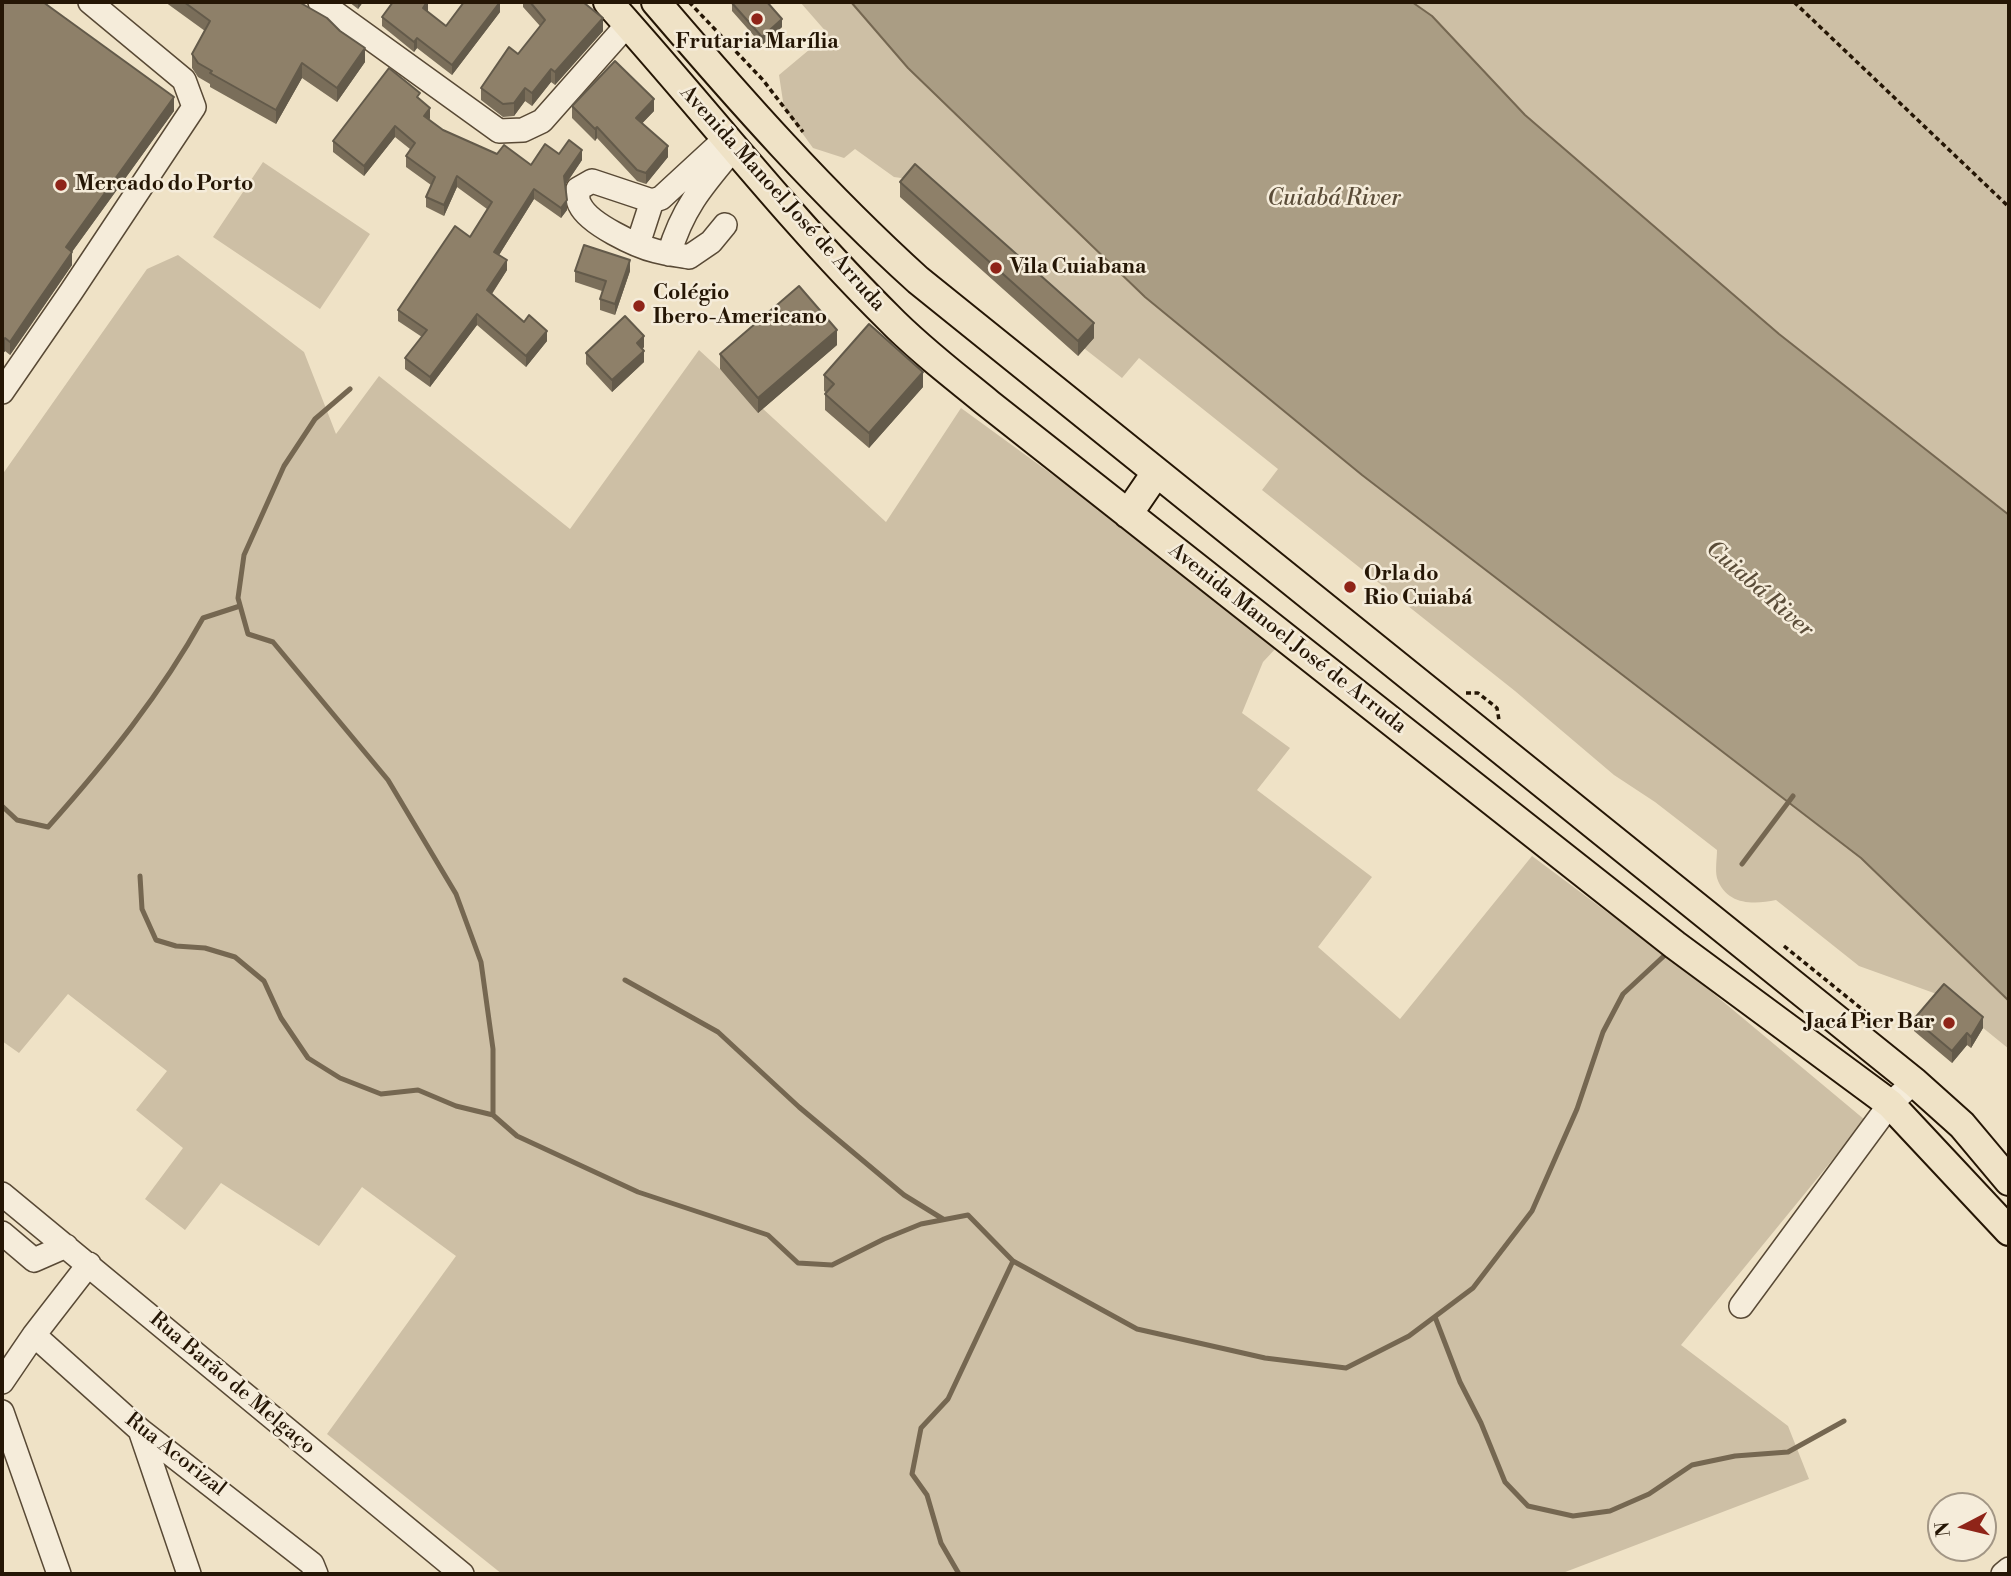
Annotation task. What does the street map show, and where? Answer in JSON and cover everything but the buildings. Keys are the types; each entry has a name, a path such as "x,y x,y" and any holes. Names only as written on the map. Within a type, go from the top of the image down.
{"main road":[{"name":"Avenida Manoel José de Arruda","path":"608,2 796,221 889,319 989,404 1675,945 1890,1104 2009,1231"},
{"name":"Avenida Manoel José de Arruda","path":"656,2 733,92 865,232 918,280 1914,1082 1962,1125 2009,1181"},
{"path":"1128,514 1156,473"}],"street":[{"path":"2,391 194,107 184,80 90,2"},
{"path":"320,2 499,131 523,130 542,121 627,25"},
{"path":"725,225 712,242 690,257 669,254 638,244 588,217 578,203 578,189 592,181 652,201 661,198 729,144"},
{"path":"669,254 678,225 692,198 729,144"},
{"path":"638,244 652,201"},
{"path":"1741,1306 1890,1104 1914,1082"},
{"name":"Rua Barão de Melgaço","path":"2,1194 462,1574"},
{"path":"2,1233 34,1260 66,1246"},
{"path":"2,1382 34,1335 89,1264"},
{"name":"Rua Acorizal","path":"34,1335 140,1430 312,1564 316,1574"},
{"path":"2,1412 59,1574"},
{"path":"140,1430 190,1574"}],"path":[{"path":"1794,2 2009,206"}],"shaded area":[{"path":"800,2 851,2 908,68 1145,297 1362,475 1861,858 2009,1001 2009,1049 1945,997 1859,966 1776,900 1741,901 1727,894 1717,878 1717,850 1655,802 1614,775 1515,691 1262,490 1278,469 1139,358 1122,378 1085,349 915,180 894,177 855,149 844,158 813,148 784,108 779,75 828,34"},
{"path":"1412,2 2009,2 2009,515 1779,334 1525,115 1432,16"},
{"path":"263,162 370,234 320,309 213,237"},
{"path":"178,255 304,352 336,434 379,376 570,529 699,350 886,522 961,408 1079,494 1277,647 1263,662 1242,713 1290,748 1257,790 1372,877 1318,947 1400,1019 1532,856 1690,974 1865,1120 1681,1345 1788,1426 1809,1479 1560,1574 502,1574 327,1434 456,1256 362,1187 319,1246 221,1183 185,1230 145,1199 183,1148 136,1110 167,1071 68,994 19,1053 2,1041 2,475 147,269"}],"water":[{"name":"Cuiabá River","path":"851,2 1412,2 1432,16 1525,115 1779,334 2009,515 2009,1001 1861,858 1362,475 1145,297 908,68"}],"waterway":[{"path":"350,389 315,419 284,466 244,555 238,598 248,634 273,642 388,780 456,894 481,962 493,1049 493,1115 517,1136 638,1192 768,1235 798,1263 832,1265 921,1224 968,1215 1013,1261 1137,1329 1265,1358 1346,1368 1409,1336 1473,1288 1532,1211 1577,1109 1603,1032 1623,994 1665,955"},
{"path":"2,806 17,820 48,827 132,727 203,618 240,606"},
{"path":"1742,864 1793,796"},
{"path":"140,876 142,909 156,940 176,946 205,948 235,957 264,981 281,1018 308,1058 340,1078 381,1094 418,1090 456,1106 493,1115"},
{"path":"625,980 718,1032 799,1107 904,1195 943,1219"},
{"path":"959,1574 941,1543 927,1495 912,1474 921,1428 948,1399 1013,1261"},
{"path":"1435,1317 1460,1382 1481,1423 1505,1482 1528,1506 1573,1516 1610,1511 1649,1494 1692,1465 1735,1456 1788,1452 1844,1421"}],"place":[{"name":"Frutaria Marília","path":"757,19"},
{"name":"Mercado do Porto","path":"61,185"},
{"name":"Vila Cuiabana","path":"996,268"},
{"name":"Colégio Ibero-Americano","path":"639,306"},
{"name":"Orla do Rio Cuiabá","path":"1350,587"},
{"name":"Jacá Pier Bar","path":"1949,1023"}]}
